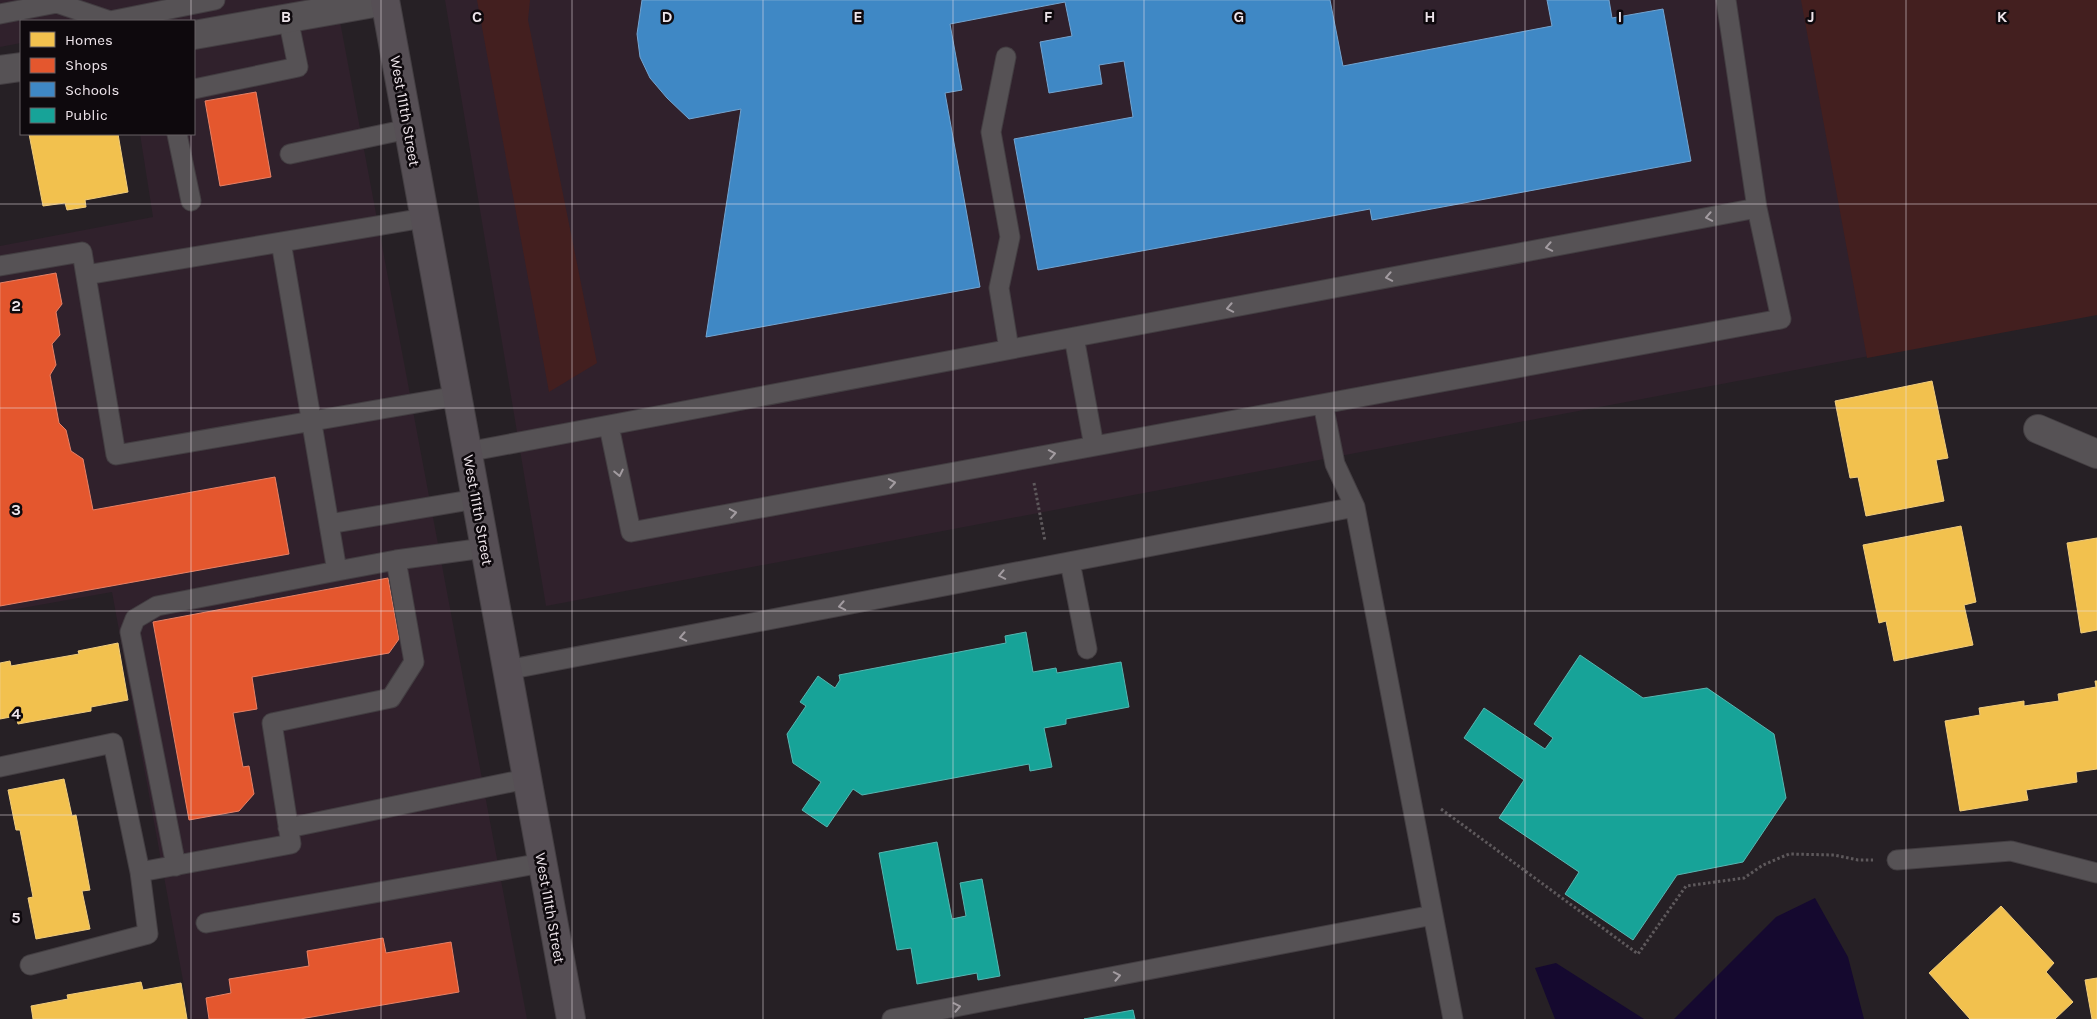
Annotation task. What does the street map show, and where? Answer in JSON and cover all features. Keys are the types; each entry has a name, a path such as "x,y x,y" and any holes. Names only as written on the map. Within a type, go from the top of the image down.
{"main road":[{"name":"West 111th Street","path":"385,0 571,1019"}],"street":[{"path":"195,35 385,0"},
{"path":"0,70 20,67"},
{"path":"2038,429 2097,454"}],"lane":[{"path":"115,20 215,0"},
{"path":"609,426 631,532 1781,319 1757,208 1726,0"},
{"path":"0,14 57,3 107,20"},
{"path":"195,89 298,67 288,18"},
{"path":"1006,57 991,132 1010,237 999,288 1009,349"},
{"path":"290,154 408,130"},
{"path":"177,135 191,201"},
{"path":"467,452 1757,208"},
{"path":"86,275 424,218"},
{"path":"281,242 336,571"},
{"path":"0,266 82,252 116,454 457,396"},
{"path":"1074,337 1094,446"},
{"path":"1323,404 1335,464 1355,507 1453,1019"},
{"path":"329,524 476,499"},
{"path":"507,670 1355,507"},
{"path":"176,866 130,632 135,619 157,606 396,560 484,548"},
{"path":"140,872 291,844 272,723 391,698 414,662 396,560"},
{"path":"1070,562 1087,649"},
{"path":"0,767 113,743 140,872 148,934 30,965"},
{"path":"288,828 526,779"},
{"path":"1897,860 2011,851 2097,873"},
{"path":"206,923 542,863"},
{"path":"892,1019 1433,915"}],"path":[{"path":"1436,806 1638,954 1686,886 1744,878 1763,865 1789,854 1834,855 1858,860 1897,860"}],"shaded area":[{"path":"0,0 336,0 527,1019 190,1019 112,592 0,612 0,246 153,217 140,135 195,135 195,20 20,20 20,43 0,47"},
{"path":"445,0 2097,0 2097,313 546,606"},
{"path":"477,0 530,0 528,20 597,363 549,392"},
{"path":"1801,0 2097,0 2097,315 1867,358"},
{"path":"1815,898 1848,957 1864,1019 1674,1019 1776,917"},
{"path":"1556,963 1644,1019 1555,1019 1535,968"}],"building: Homes":[{"path":"29,135 118,135 128,192 85,200 86,207 67,210 65,203 43,206"},
{"path":"1932,381 1948,458 1936,460 1944,501 1866,516 1858,477 1850,478 1835,401"},
{"path":"1961,526 1976,602 1964,605 1973,645 1894,661 1886,621 1879,623 1863,545"},
{"path":"2097,538 2097,630 2081,633 2067,543"},
{"path":"118,643 128,700 91,707 91,711 18,724 16,716 0,719 0,663 10,661 11,666 79,654 78,651"},
{"path":"2095,681 2097,681 2097,769 2076,772 2077,782 2026,790 2028,800 1960,811 1945,721 1980,715 1979,708 2024,701 2024,706 2059,701 2058,694 2096,687"},
{"path":"64,779 72,816 76,815 90,890 82,891 90,929 36,939 28,898 33,897 20,830 16,830 8,790"},
{"path":"2001,906 2054,963 2046,972 2073,1002 2055,1019 1970,1019 1929,973"},
{"path":"2097,978 2097,1019 2092,1019 2085,980"},
{"path":"141,982 143,990 181,983 187,1019 33,1019 31,1006 68,999 67,995"}],"building: Shops":[{"path":"256,92 271,177 220,186 205,101"},
{"path":"56,273 62,304 56,312 60,335 52,344 56,365 50,375 59,423 66,430 71,451 83,459 93,510 275,477 289,554 0,606 0,283"},
{"path":"388,578 399,639 389,653 252,677 257,709 233,713 243,767 249,766 254,794 239,811 189,820 153,622"},
{"path":"383,938 386,953 451,942 459,992 300,1019 209,1019 206,998 231,993 229,979 309,966 307,951"}],"building: Schools":[{"path":"642,0 1330,0 1343,66 1552,26 1547,0 1609,0 1612,18 1663,9 1691,161 1372,220 1370,209 1038,270 1014,139 1133,117 1124,61 1099,65 1102,84 1049,93 1040,42 1072,36 1065,2 950,24 962,90 945,93 980,287 706,337 741,109 689,119 667,98 650,78 640,57 637,34"}],"building: Public":[{"path":"1026,632 1033,672 1056,668 1057,673 1121,662 1129,707 1066,719 1066,724 1044,728 1052,767 1030,771 1029,764 862,795 853,789 827,827 802,810 821,782 793,763 787,734 806,706 800,702 818,676 835,688 840,680 839,675 1006,643 1005,636"},
{"path":"1580,655 1643,698 1707,688 1774,734 1786,798 1743,862 1677,875 1633,940 1565,894 1579,872 1499,818 1524,780 1464,738 1484,708 1545,749 1553,738 1534,724"},
{"path":"937,842 952,919 966,916 960,883 982,879 1000,976 978,980 977,973 917,984 911,948 897,950 879,853"},
{"path":"1133,1010 1135,1019 1084,1019"}]}
